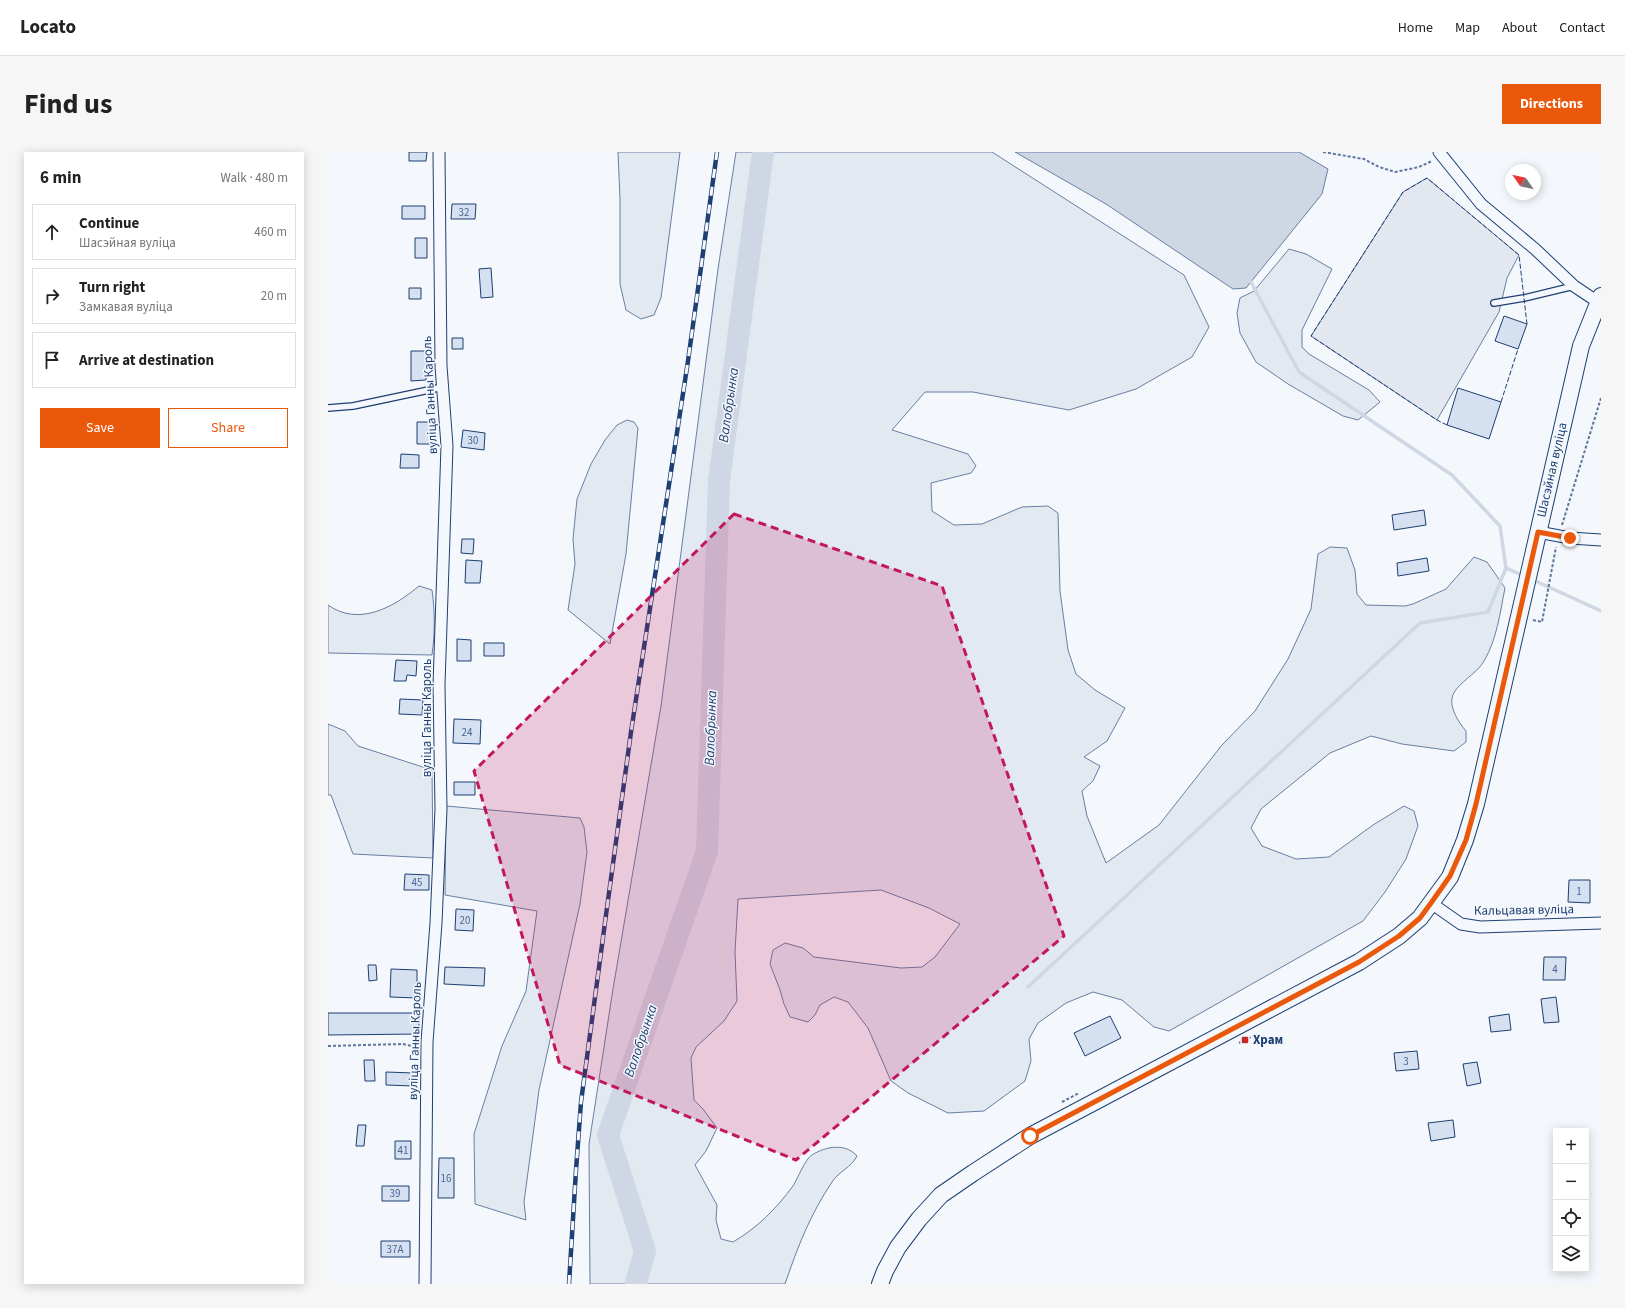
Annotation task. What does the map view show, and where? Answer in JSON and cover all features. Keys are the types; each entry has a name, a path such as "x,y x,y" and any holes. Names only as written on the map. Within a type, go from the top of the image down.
{"main road":[{"name":"Шасэйная вуліца","path":"880,1284 898,1247 919,1219 941,1195 1030,1136 1359,962 1399,936 1420,918 1431,903 1450,876 1468,833 1476,804 1580,346 1600,299"}],"street":[{"name":"вуліца Ганны Кароль","path":"425,1284 427,1049 436,923 441,810 440,685 447,446 441,366 439,152"},
{"path":"1441,154 1481,204 1534,249 1574,286 1600,299"},
{"path":"1537,535 1601,540"},
{"name":"Кальцавая вуліца","path":"1431,903 1461,924 1480,927 1601,923"}],"lane":[{"path":"1494,303 1524,298 1574,286"},
{"path":"328,408 353,406 443,387"}],"path":[{"path":"1323,152 1364,160 1395,172 1419,167 1441,154"},
{"path":"1519,617 1542,622 1558,537 1601,398"},
{"path":"1236,1044 1257,1034"},
{"path":"328,1046 403,1044 427,1049"}],"highlighted area":[{"path":"734,514 942,586 1064,936 796,1160 560,1065 474,771"}],"shaded area":[{"path":"618,152 680,152 661,298 654,315 641,319 626,310 620,284 620,199"},
{"path":"736,152 992,152 1184,275 1209,327 1192,357 1136,389 1069,410 973,392 925,392 892,430 968,454 976,466 971,473 931,483 932,511 954,525 982,524 1022,507 1048,506 1058,513 1060,591 1068,650 1076,674 1095,690 1125,708 1107,741 1084,757 1100,766 1093,781 1082,791 1087,816 1106,863 1159,825 1222,745 1255,711 1288,659 1311,609 1318,554 1330,547 1347,548 1355,570 1357,594 1366,605 1405,606 1413,604 1446,589 1474,557 1487,562 1505,588 1498,626 1488,653 1481,666 1461,684 1452,698 1452,707 1458,720 1466,731 1466,742 1454,751 1402,744 1371,736 1330,753 1261,809 1251,828 1262,846 1296,859 1329,857 1373,825 1404,806 1414,811 1418,826 1406,859 1385,892 1363,921 1169,1031 1154,1027 1122,1000 1093,992 1066,1003 1038,1023 1029,1039 1031,1061 1025,1081 984,1111 948,1113 908,1093 891,1081 868,1028 848,1002 834,997 820,1005 815,1015 808,1022 790,1017 770,964 773,950 785,943 803,948 814,957 901,968 922,967 935,957 960,924 929,908 881,890 738,899 735,952 737,1001 724,1021 696,1047 691,1058 694,1100 703,1109 717,1128 706,1151 695,1165 717,1205 716,1220 721,1239 733,1242 750,1231 766,1217 793,1186 804,1164 812,1155 829,1148 836,1147 847,1149 857,1156 852,1164 835,1178 824,1194 800,1244 785,1284 590,1284 589,1144 613,989 661,706 718,269"},
{"path":"1015,152 1299,152 1328,169 1322,194 1246,288 1233,289 1106,204"},
{"path":"1427,178 1519,255 1507,278 1499,312 1437,420 1311,336 1403,192"},
{"path":"1289,249 1306,254 1332,269 1302,330 1302,347 1309,354 1369,390 1380,402 1358,420 1343,416 1288,384 1256,362 1240,333 1237,313 1240,298 1254,291"},
{"path":"627,420 634,422 638,428 626,554 610,644 568,610 575,564 573,539 577,499 591,464 605,440 617,425"},
{"path":"419,586 432,590 434,606 434,639 432,655 328,653 328,605 340,611 352,614 376,612 399,601"},
{"path":"328,724 345,731 358,746 432,770 433,858 353,854 331,795 328,795"},
{"path":"446,806 580,818 584,827 587,852 580,904 539,1090 524,1202 526,1220 475,1204 474,1134 502,1046 526,991 537,911 445,895"}],"building":[{"path":"409,152 427,152 426,161 409,161"},
{"path":"452,204 476,204 475,219 451,219"},
{"path":"402,206 425,206 425,219 402,219"},
{"path":"415,238 427,238 427,258 415,258"},
{"path":"491,268 493,297 481,298 479,269"},
{"path":"409,288 421,288 421,299 409,299"},
{"path":"1504,316 1527,324 1518,349 1495,341"},
{"path":"452,338 463,338 463,349 452,349"},
{"path":"411,351 426,351 426,380 411,381"},
{"path":"1458,388 1501,402 1489,439 1447,425"},
{"path":"417,422 431,422 431,444 417,444"},
{"path":"463,430 485,433 484,450 461,447"},
{"path":"401,454 419,455 419,468 400,468"},
{"path":"1424,510 1426,525 1394,530 1392,515"},
{"path":"462,539 474,539 473,554 461,553"},
{"path":"1427,558 1429,571 1398,576 1397,563"},
{"path":"466,560 482,561 480,583 465,583"},
{"path":"457,639 471,640 471,661 457,661"},
{"path":"484,643 504,643 504,656 484,656"},
{"path":"396,660 417,661 416,676 407,675 406,681 394,681"},
{"path":"400,699 423,700 422,715 399,714"},
{"path":"454,719 481,720 480,744 453,743"},
{"path":"454,782 475,782 475,795 454,795"},
{"path":"405,874 429,875 429,890 404,890"},
{"path":"1569,880 1590,880 1590,903 1568,902"},
{"path":"456,909 474,910 473,931 455,930"},
{"path":"1544,957 1566,957 1565,980 1543,980"},
{"path":"368,965 376,965 377,980 369,981"},
{"path":"445,967 485,968 484,986 444,984"},
{"path":"391,969 417,970 417,998 390,997"},
{"path":"1556,997 1559,1022 1544,1023 1541,999"},
{"path":"328,1013 419,1013 419,1034 328,1035"},
{"path":"1509,1014 1511,1030 1491,1032 1489,1017"},
{"path":"1110,1016 1121,1038 1085,1056 1074,1033"},
{"path":"1417,1051 1419,1069 1396,1071 1394,1053"},
{"path":"364,1060 374,1060 375,1081 365,1081"},
{"path":"1477,1062 1481,1083 1467,1086 1463,1064"},
{"path":"386,1072 414,1073 413,1086 386,1085"},
{"path":"1453,1120 1455,1137 1431,1141 1428,1123"},
{"path":"358,1125 366,1125 364,1146 356,1146"},
{"path":"395,1141 411,1141 411,1159 395,1159"},
{"path":"439,1158 454,1158 454,1198 438,1198"},
{"path":"382,1186 409,1186 409,1201 382,1201"},
{"path":"381,1241 410,1241 410,1257 381,1257"}],"waterway":[{"name":"Валобрынка","path":"637,1284 636,1283 645,1251 608,1135 707,851 719,481 763,152"},
{"path":"1251,282 1299,372 1452,475 1500,526 1506,568 1524,576"},
{"path":"1028,987 1420,623 1488,612 1506,568"},
{"path":"1531,579 1601,611"}],"railway":[{"path":"569,1284 581,1102 631,732 688,361 717,152"}],"fence":[{"path":"1447,425 1437,420 1311,336 1403,192 1427,178 1519,255 1527,324"},
{"path":"1501,402 1518,349"}],"place":[{"name":"Храм","path":"1245,1040"}],"route":[{"path":"1030,1136 1359,962 1399,936 1420,918 1450,876 1466,840 1476,804 1538,532 1558,537 1570,538"}]}
